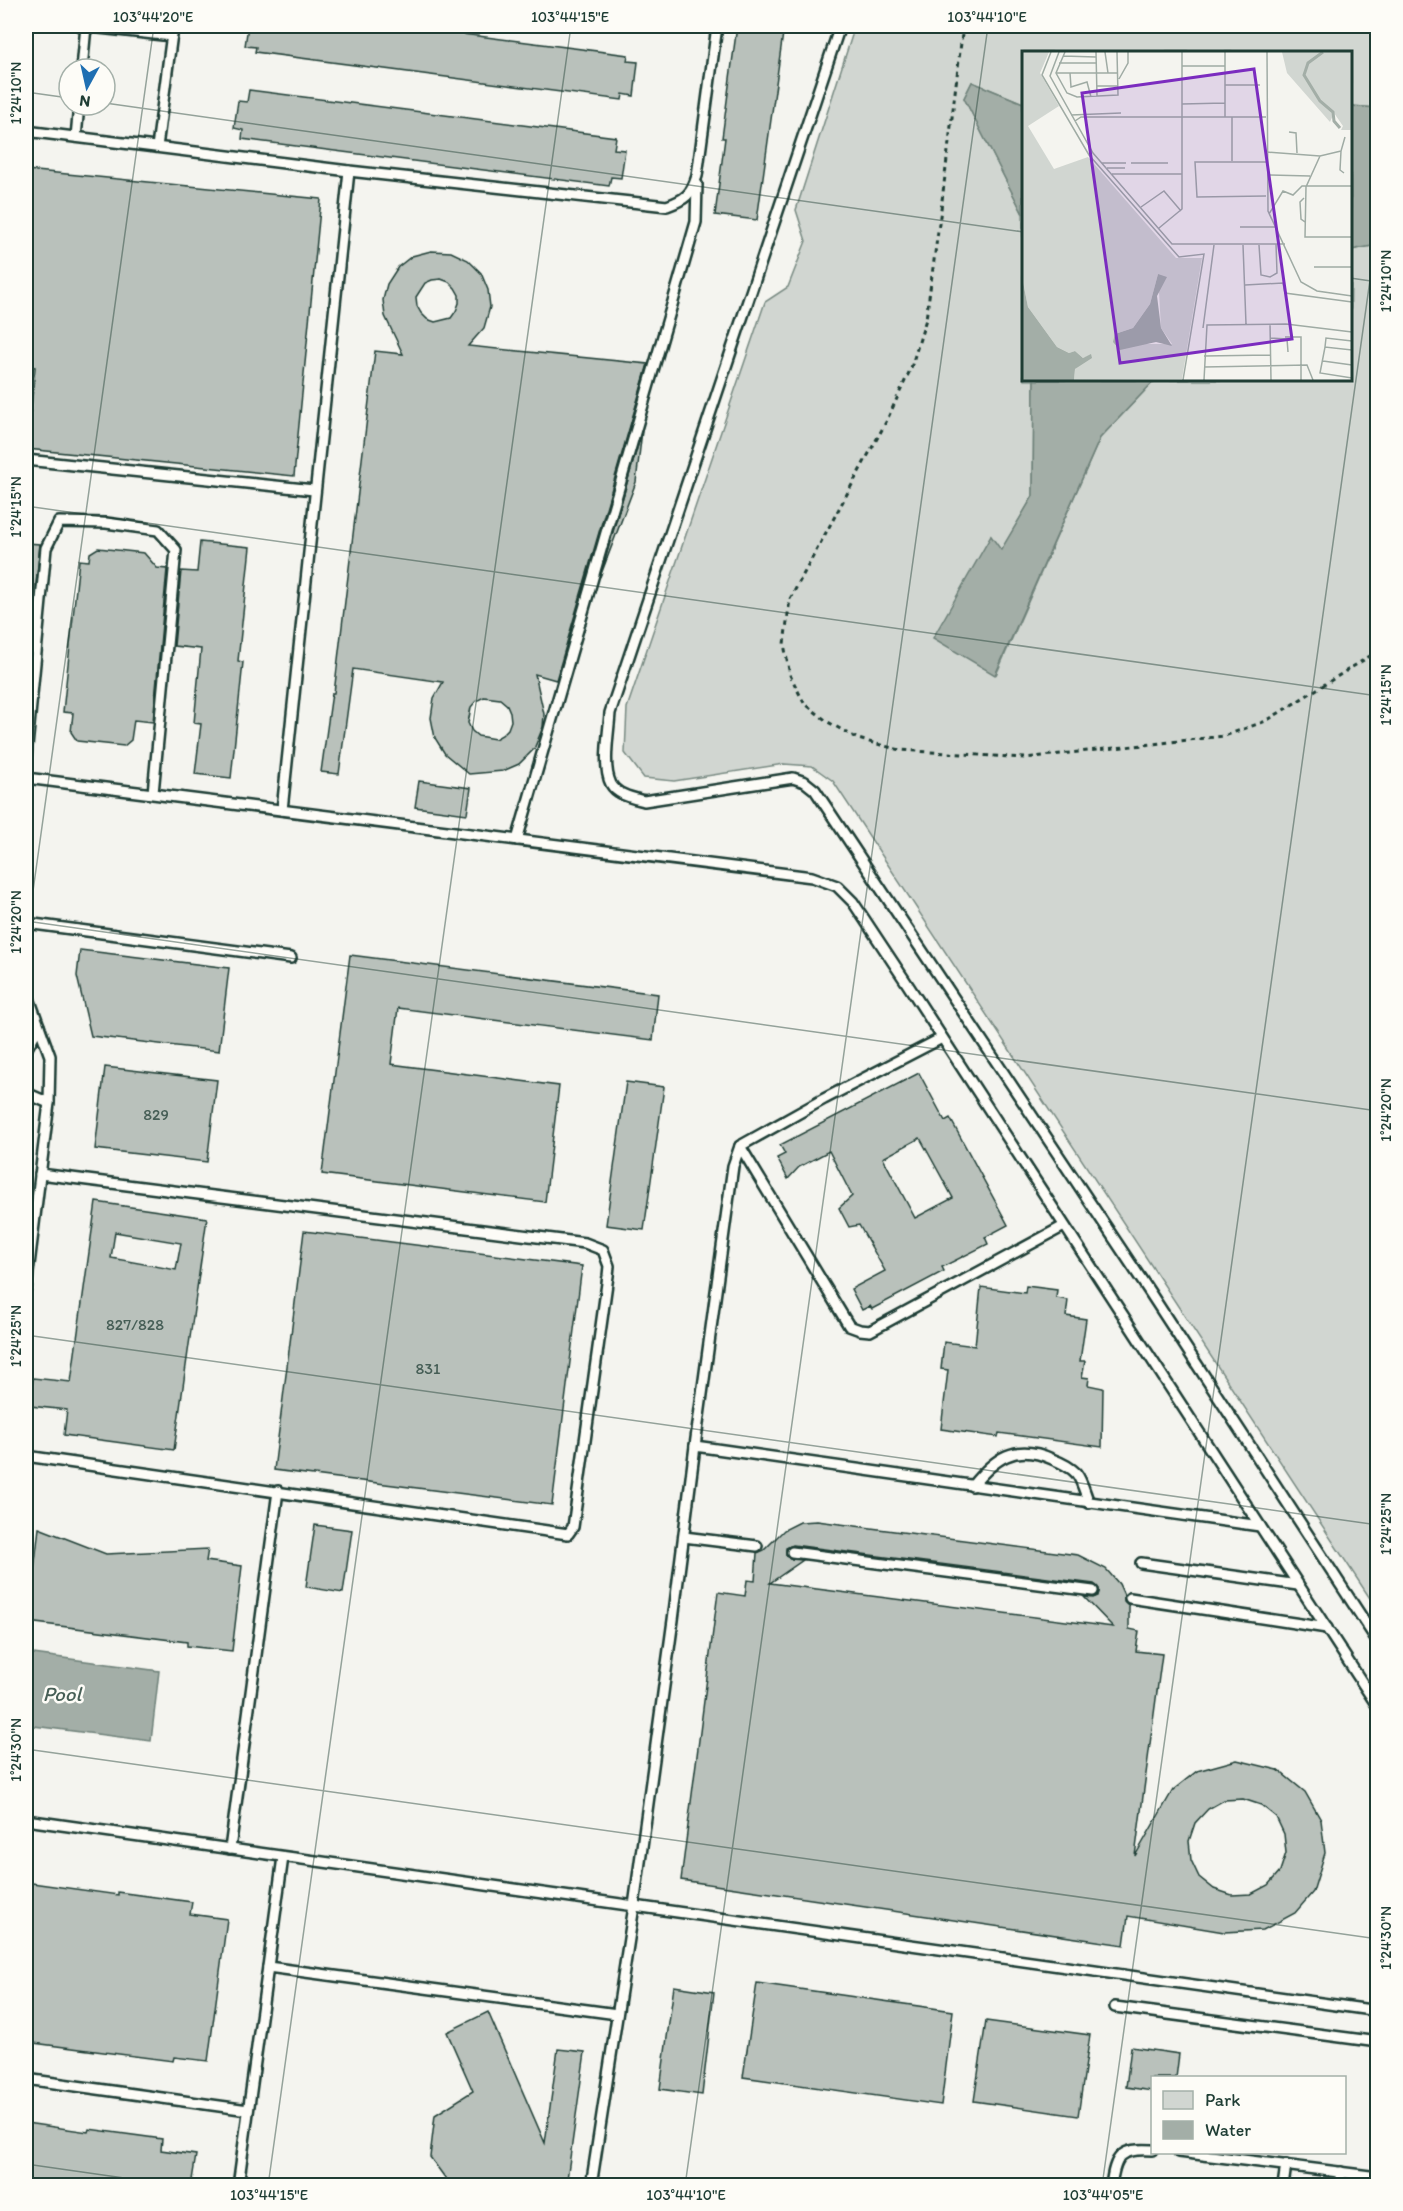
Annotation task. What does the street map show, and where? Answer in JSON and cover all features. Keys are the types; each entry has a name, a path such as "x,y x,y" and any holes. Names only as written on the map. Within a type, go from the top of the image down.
{"lane":[{"path":"82,57 83,26 172,31 157,147"},
{"path":"517,840 696,222 697,176 717,26"},
{"path":"840,26 610,713 606,762 611,785 624,796 644,801 793,778 805,782 815,790 1149,1291 1377,1642"},
{"path":"76,138 78,117"},
{"path":"26,130 349,171 667,206 683,200 693,190 697,176"},
{"path":"282,810 349,171"},
{"path":"26,460 314,490"},
{"path":"26,757 46,548 59,522 105,523 158,530 176,550 153,793"},
{"path":"26,778 812,877 837,886 853,902 1377,1707"},
{"path":"26,923 291,958"},
{"path":"26,990 50,1056 49,1103 26,1288"},
{"path":"26,1050 39,1026"},
{"path":"591,2186 634,1906 733,1166 740,1146 824,1099 942,1038"},
{"path":"26,1093 49,1103"},
{"path":"740,1146 849,1326 860,1330 870,1331 1064,1226"},
{"path":"26,1456 568,1534 573,1527 608,1276 607,1257 603,1250 585,1243 40,1174"},
{"path":"695,1446 1260,1526"},
{"path":"972,1486 986,1468 996,1460 1008,1454 1035,1453 1067,1466 1077,1474 1089,1503"},
{"path":"230,1849 278,1491"},
{"path":"684,1537 758,1546"},
{"path":"792,1552 1093,1591"},
{"path":"1141,1563 1298,1585"},
{"path":"1130,1598 1327,1628"},
{"path":"26,1820 1377,2011"},
{"path":"238,2186 283,1857"},
{"path":"268,1967 617,2013"},
{"path":"1115,2007 1377,2042"},
{"path":"26,2079 248,2110"},
{"path":"1111,2186 1113,2171 1119,2157 1133,2149 1151,2150"},
{"path":"1195,2154 1377,2176"},
{"path":"1283,2186 1286,2165"},
{"path":"1339,2186 1341,2172"}],"path":[{"path":"963,26 926,319 911,369 886,422 790,599 784,644 790,675 804,703 828,722 858,739 900,750 1025,758 1224,736 1266,722 1377,651"}],"green space":[{"path":"855,26 1377,26 1377,108 1352,106 1352,51 1022,51 1022,103 972,82 964,98 1022,212 1022,381 1034,381 1033,496 1001,551 991,537 996,675 1100,438 1154,381 1352,381 1352,250 1377,245 1377,1609 833,781 812,766 784,764 674,781 644,778 625,753 627,708 765,302 788,287 806,241 796,210"}],"water":[{"path":"972,82 1022,103 1022,212 964,98"},
{"path":"1352,106 1378,108 1377,245 1352,250"},
{"path":"1034,381 1154,381 1100,438 995,675 933,638 991,536 1001,550 1033,496"},
{"name":"Pool","path":"26,1653 159,1671 151,1741 26,1725"}],"building":[{"path":"248,26 400,26 628,55 627,61 638,62 634,96 623,94 622,100 255,52 256,47 245,46"},
{"path":"737,26 784,26 757,220 715,215 725,138 722,138"},
{"path":"249,90 616,137 614,149 625,150 621,178 611,177 609,186 242,139 243,130 234,128 238,101 247,102"},
{"path":"26,170 321,199 294,476 27,449 35,367 26,366"},
{"path":"431,251 451,252 468,260 481,273 488,290 490,307 484,328 468,346 648,364 556,680 535,674 544,714 543,727 534,749 519,764 503,771 469,774 445,754 435,738 431,718 434,698 443,682 353,669 339,774 321,772 332,693 334,693 375,351 403,354 385,316 383,300 387,284 398,267 412,256","holes":["441,279 449,282 455,288 459,295 459,303 451,318 435,322 427,319 421,313 416,297 425,283","484,697 500,699 507,705 510,712 511,721 508,729 495,739 478,736 468,723 471,707"]},
{"path":"642,431 636,482 600,577"},
{"path":"200,542 250,547 238,661 243,662 231,778 195,774 201,724 194,723 201,649 174,646 181,571 197,572"},
{"path":"26,543 40,544 34,605 26,604"},
{"path":"98,548 144,553 157,568 167,569 153,722 134,720 131,740 124,746 77,741 71,732 73,713 63,712 79,560 89,561 90,553"},
{"path":"419,781 471,788 467,814 415,807"},
{"path":"80,950 229,968 219,1051 91,1036 77,976"},
{"path":"350,955 658,994 653,1040 398,1008 391,1064 559,1086 545,1202 322,1174"},
{"path":"105,1067 217,1080 207,1162 95,1149"},
{"path":"919,1073 945,1121 950,1118 1008,1225 985,1237 988,1244 942,1267 944,1271 872,1309 870,1306 862,1310 851,1289 885,1271 859,1225 849,1227 839,1208 852,1196 829,1151 799,1167 788,1179 777,1158 785,1154 780,1145","holes":["920,1138 953,1198 915,1218 883,1158"]},
{"path":"626,1082 664,1087 644,1230 606,1225"},
{"path":"96,1202 207,1218 174,1450 64,1435 67,1410 30,1406 33,1378 71,1382","holes":["115,1232 181,1243 176,1270 111,1258"]},
{"path":"304,1231 582,1266 552,1505 274,1470"},
{"path":"1026,1286 1057,1290 1056,1298 1068,1300 1066,1316 1086,1319 1080,1361 1085,1361 1082,1377 1089,1378 1088,1385 1103,1388 1102,1447 999,1433 998,1437 941,1429 948,1370 941,1369 944,1342 975,1346 981,1287 1025,1293"},
{"path":"817,1521 1078,1555 1106,1569 1119,1584 1124,1601 1129,1606 1129,1629 1139,1631 1136,1651 1162,1654 1135,1856 1173,1790 1197,1771 1237,1760 1278,1770 1305,1792 1321,1820 1325,1853 1313,1892 1295,1913 1263,1930 1224,1932 1128,1916 1124,1945 681,1880 718,1592 745,1596 747,1580 755,1581 757,1553 764,1550 784,1530 800,1522","holes":["793,1545 1094,1584 1099,1589 1098,1596 1084,1597 1113,1627 770,1583 803,1560 791,1559 786,1555 786,1548","1243,1799 1261,1805 1276,1817 1284,1834 1286,1853 1280,1871 1268,1885 1251,1894 1232,1895 1214,1889 1199,1877 1191,1860 1189,1841 1195,1823 1208,1809 1224,1800"]},
{"path":"315,1525 352,1530 343,1593 306,1587"},
{"path":"39,1528 106,1554 208,1549 206,1561 242,1566 232,1651 187,1646 187,1642 28,1622"},
{"path":"32,1883 192,1902 190,1914 227,1919 208,2061 174,2057 173,2061 26,2042 26,1892 30,1893"},
{"path":"757,1983 953,2011 941,2105 743,2077"},
{"path":"674,1986 714,1992 702,2095 660,2089"},
{"path":"488,2012 545,2143 558,2049 585,2052 566,2186 451,2186 430,2157 435,2115 473,2091 447,2032"},
{"path":"986,2021 1090,2035 1078,2116 974,2101"},
{"path":"1131,2047 1179,2054 1176,2076 1151,2076 1151,2091 1126,2087"},
{"path":"26,2123 162,2139 161,2150 196,2155 191,2186 26,2186"}]}
